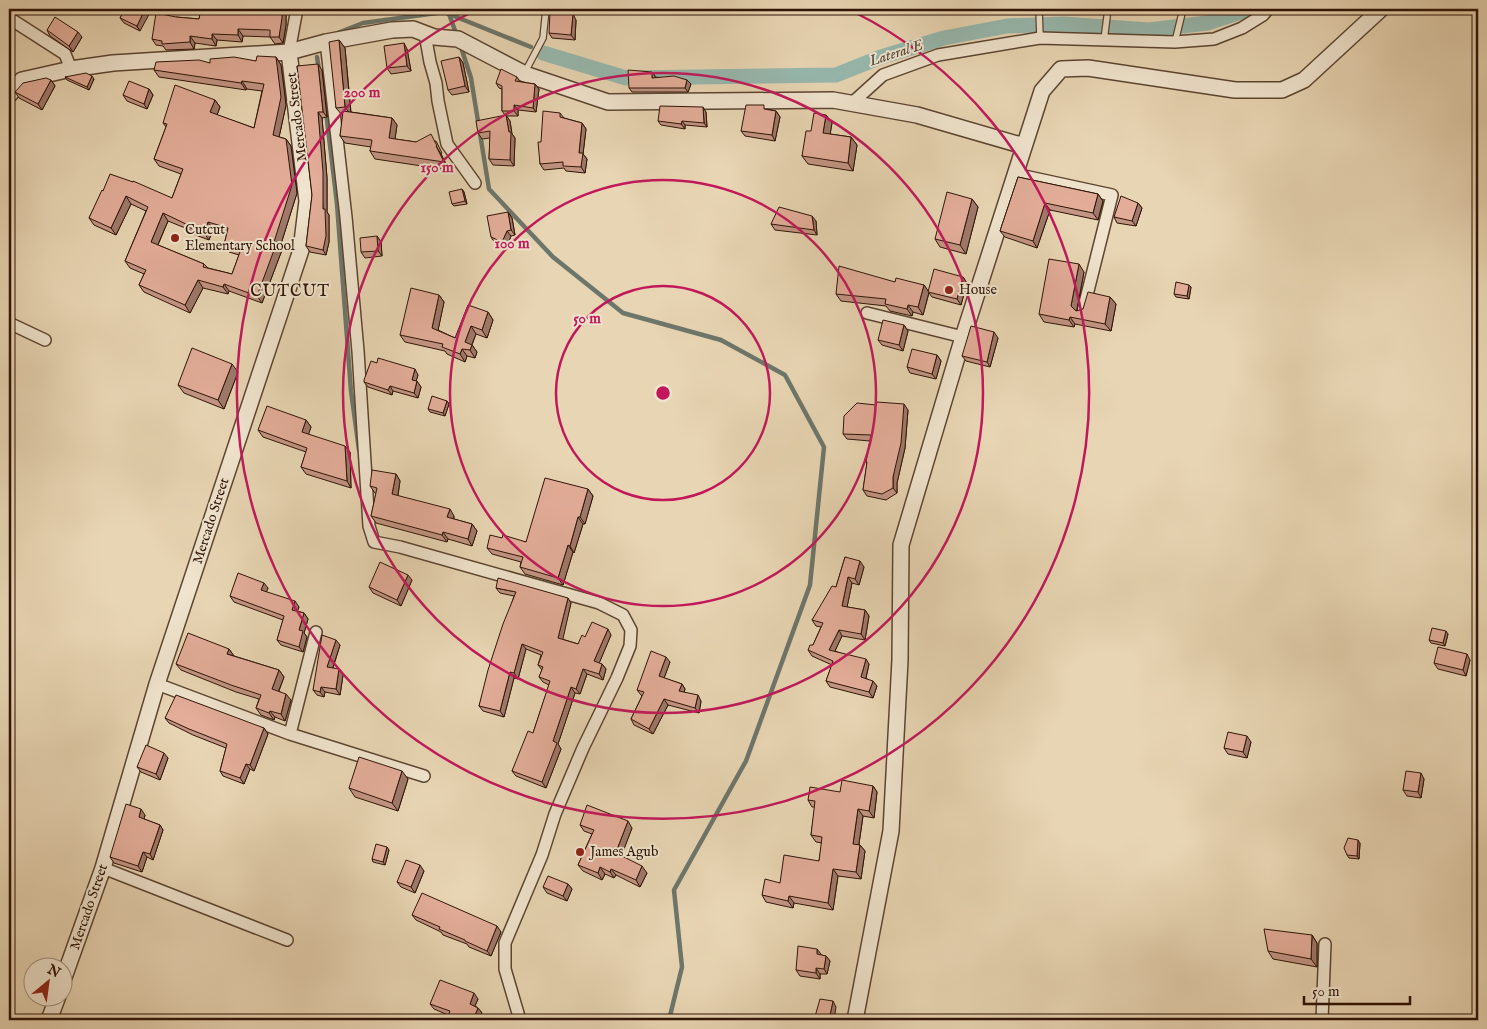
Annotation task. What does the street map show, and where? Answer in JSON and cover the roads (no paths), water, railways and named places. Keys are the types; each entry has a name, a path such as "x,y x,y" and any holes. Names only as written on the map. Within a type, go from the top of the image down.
{"street":[{"path":"289,52 297,9"},
{"path":"851,104 883,75 938,55 1040,35 1103,38 1214,39 1242,28 1263,15 1268,9"},
{"path":"855,1020 891,831 900,660 901,545 963,337 1042,91 1062,69 1088,68 1235,90 1282,90 1304,80 1381,9"},
{"path":"9,18 65,54 71,69"},
{"path":"9,96 22,80 71,69 114,63 289,52 326,42 392,30 413,29 429,36 458,39 525,74 608,102 833,100 917,115 1024,146"},
{"path":"429,36 430,62 436,83 447,144 475,183"},
{"path":"326,42 346,218 358,351 369,526 374,542 400,547 599,603 623,615 632,630 630,646 555,814 542,855 505,943 505,969 520,1020"},
{"name":"Mercado Street","path":"71,956 102,868 157,684 301,250 307,201 289,52"},
{"path":"1015,174 1112,195 1083,311"},
{"path":"867,313 963,337"},
{"path":"9,323 45,340"},
{"path":"290,734 316,632"},
{"path":"157,684 290,734 424,776"},
{"path":"102,868 287,940"},
{"path":"1322,1020 1325,944"},
{"path":"49,1020 54,1006"}],"lane":[{"path":"525,74 542,38 546,9"},
{"path":"1039,9 1040,35"},
{"path":"1103,38 1108,9"},
{"path":"1176,39 1183,9"}],"waterway":[{"name":"Lateral E","path":"543,53 626,78 836,75 881,57 944,38 1007,26 1063,24 1149,30 1207,23 1250,9"},
{"path":"335,34 363,23 444,12 531,47"},
{"path":"449,14 457,36"},
{"path":"460,44 471,78 489,189 553,257 623,313 721,340 785,375 824,447 810,585 746,761 674,890 682,967 669,1020"},
{"path":"317,57 319,70"},
{"path":"326,112 337,204 351,391 359,450"}],"place":[{"name":"Cutcut Elementary School","path":"175,238"},
{"name":"House","path":"949,290"},
{"name":"James Agub","path":"580,852"}],"district":[{"name":"CUTCUT","path":"290,292"}]}
